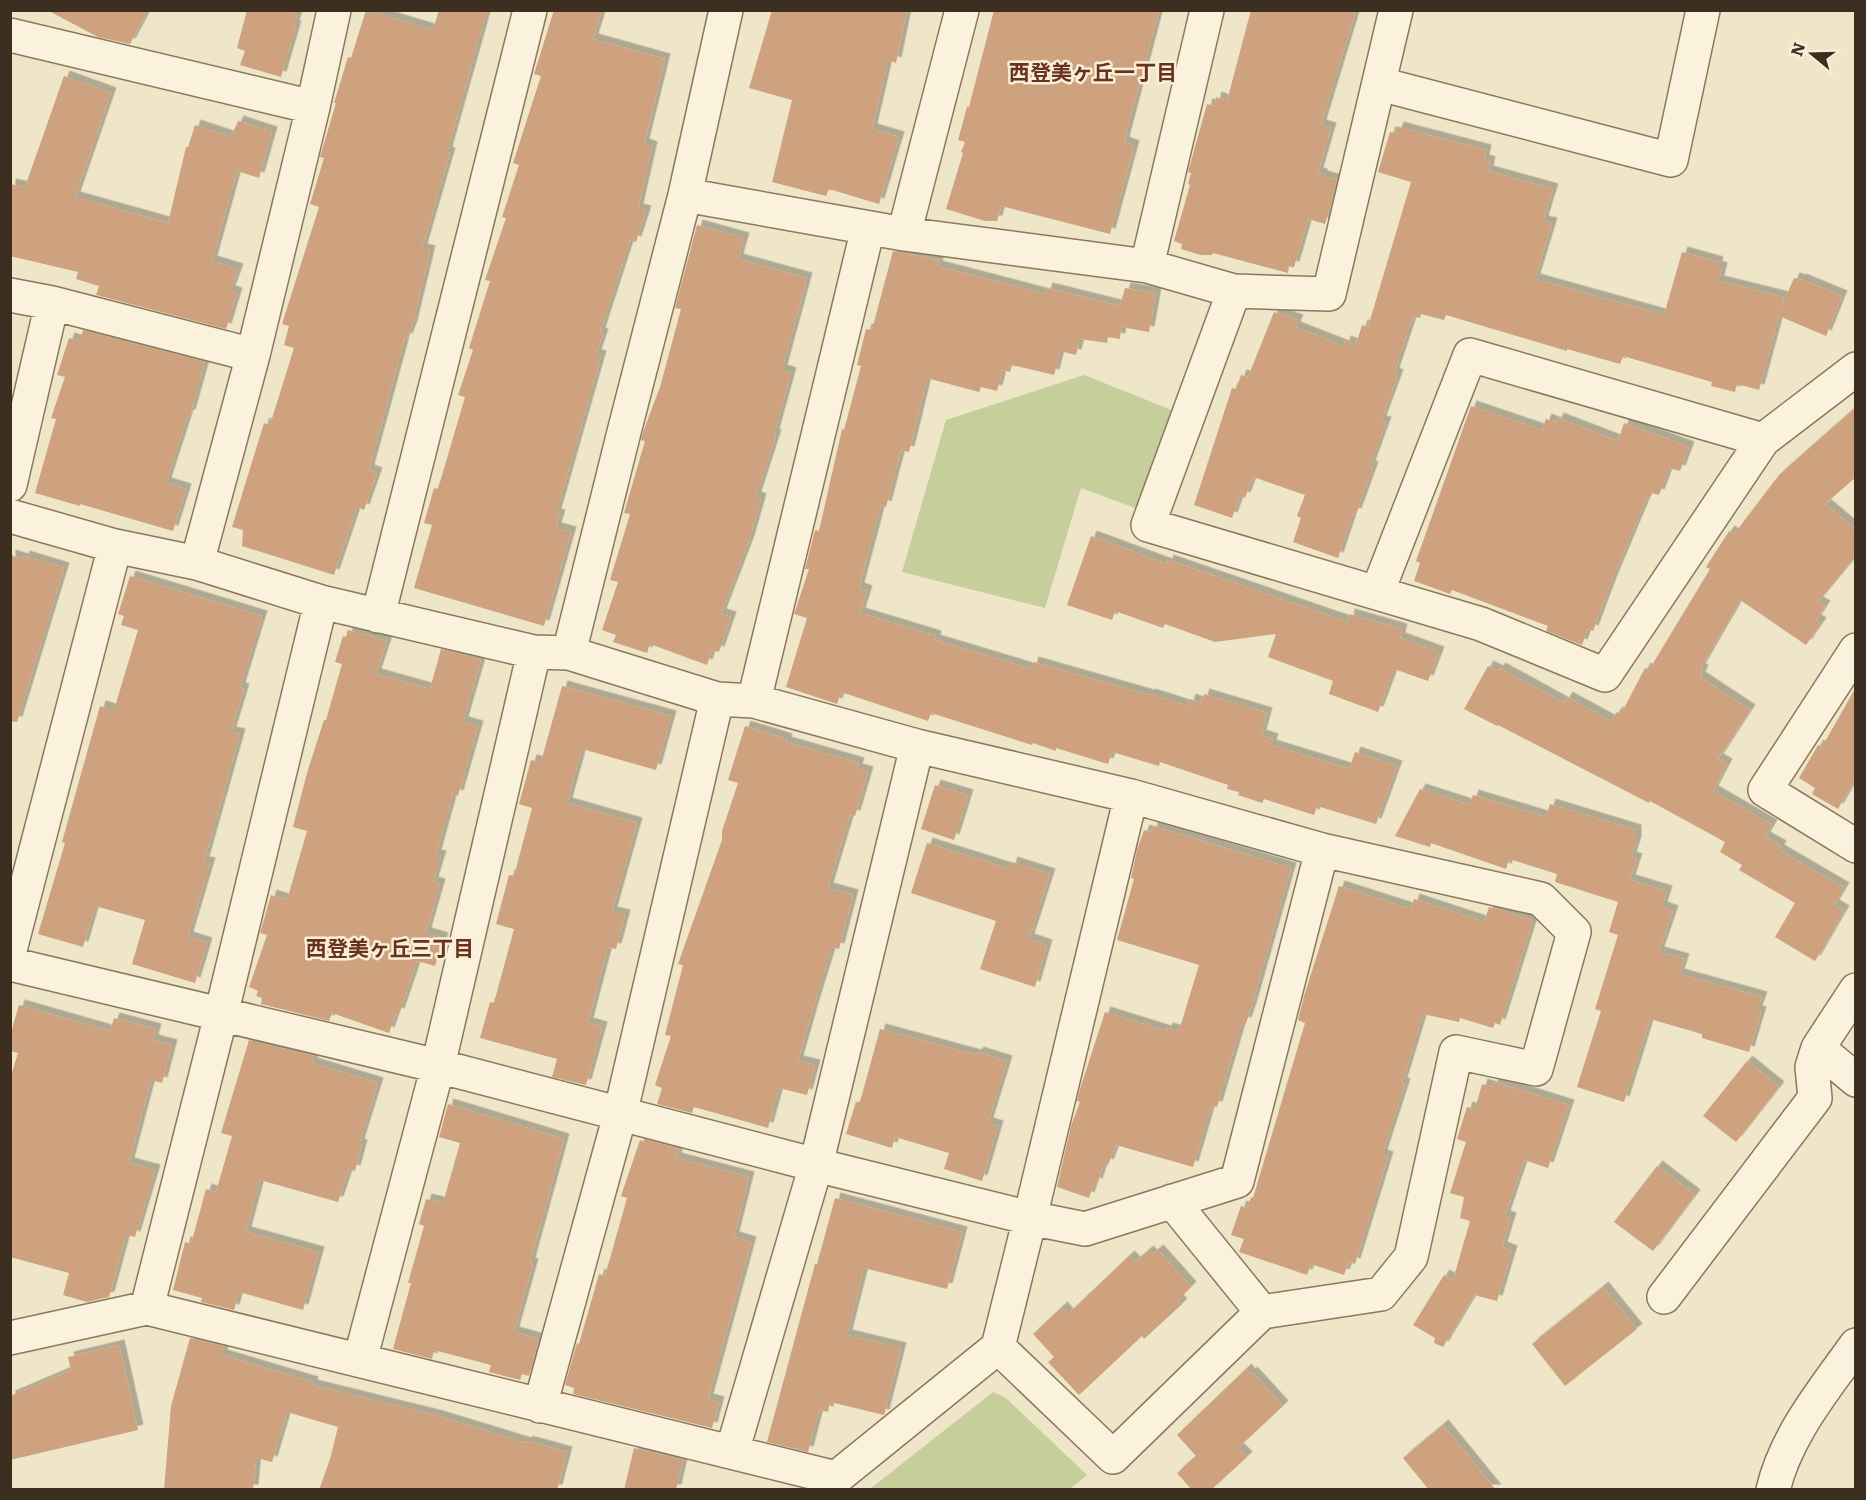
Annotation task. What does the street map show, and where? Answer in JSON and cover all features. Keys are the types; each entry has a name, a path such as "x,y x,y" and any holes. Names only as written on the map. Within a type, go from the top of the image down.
{"street":[{"path":"197,563 254,356 334,10"},
{"path":"378,616 530,10"},
{"path":"569,653 685,195 726,10"},
{"path":"904,234 962,10"},
{"path":"1147,266 1207,10"},
{"path":"685,195 904,234 1147,266 1234,291 1329,294 1396,10"},
{"path":"1380,84 1671,160 1703,10"},
{"path":"15,30 313,107"},
{"path":"754,701 868,228"},
{"path":"1234,291 1148,525 1481,624 1605,675 1763,440 1856,369"},
{"path":"10,295 52,303 254,356"},
{"path":"10,485 52,303"},
{"path":"1377,593 1470,355 1763,440"},
{"path":"10,516 115,546 197,563 321,602 534,652 569,653 717,699 754,701 917,746 1131,796 1322,850 1541,899 1574,932 1536,1068 1456,1052 1411,1257 1381,1294 1262,1312 1113,1457 998,1347"},
{"path":"10,950 115,546"},
{"path":"147,1308 321,602"},
{"path":"1856,650 1765,790 1856,846"},
{"path":"360,1360 438,1066 534,652"},
{"path":"540,1406 620,1115 717,699"},
{"path":"732,1452 816,1165 917,746"},
{"path":"10,1338 147,1308 836,1478 998,1347 1131,796"},
{"path":"10,964 438,1066 816,1165 1030,1218 1085,1229 1237,1181 1322,850"},
{"path":"1665,1297 1815,1098 1812,1067 1818,1048 1856,990"},
{"path":"1818,1048 1856,1080"},
{"path":"1173,1201 1262,1312"},
{"path":"1779,1484 1805,1416 1856,1345"}],"green space":[{"path":"1084,375 1174,411 1138,509 1081,488 1045,608 902,572 946,420"},
{"path":"993,1392 1006,1398 1087,1475 1070,1489 870,1489"}],"building":[{"path":"47,10 148,10 130,44 98,37"},
{"path":"247,10 283,10 297,15 281,77 240,65 245,51 237,48"},
{"path":"366,10 433,30 439,10 487,10 447,152 450,153 422,249 430,251 412,326 407,339 405,338 369,470 377,473 364,510 357,507 334,575 242,546 243,530 232,527 264,423 270,425 294,348 284,345 289,326 282,324 319,207 310,204 324,158 320,157 336,103 334,103"},
{"path":"554,10 602,10 593,39 665,59 644,144 652,147 638,209 646,211 636,242 630,240 600,333 603,334 596,355 601,356 556,514 560,515 556,528 571,532 544,626 414,588 432,525 424,523 434,488 438,489 465,397 458,395 473,350 469,348 490,281 485,280 506,218 502,217 519,165 513,163 541,76 534,74"},
{"path":"772,10 907,10 896,63 888,60 872,129 899,137 879,204 829,189 826,196 772,182 792,100 749,88"},
{"path":"994,10 1159,10 1124,142 1134,146 1110,234 1001,206 997,221 985,221 946,209 965,142 958,140"},
{"path":"1251,10 1356,10 1321,125 1331,128 1318,173 1337,180 1330,208 1325,224 1308,219 1294,267 1289,266 1288,273 1213,253 1212,255 1201,255 1181,249 1182,244 1174,241 1190,185 1188,184 1191,173 1188,172 1207,104 1214,106 1216,97 1227,101"},
{"path":"64,76 111,93 75,197 168,223 186,147 188,147 195,125 231,137 238,121 272,132 259,178 237,171 212,261 238,269 230,291 237,293 226,329 96,295 99,286 76,279 78,272 10,256 10,184 25,187"},
{"path":"1398,127 1486,150 1484,160 1490,162 1488,171 1553,189 1543,221 1552,223 1535,279 1664,315 1682,252 1718,262 1717,266 1722,268 1719,281 1784,297 1780,311 1794,278 1842,296 1826,336 1779,316 1759,390 1737,384 1735,392 1711,386 1712,382 1623,356 1620,364 1567,349 1567,351 1446,315 1444,320 1421,314 1420,318 1413,316 1394,373 1398,375 1381,421 1386,422 1370,466 1373,467 1356,514 1353,513 1338,558 1293,542 1301,518 1297,516 1305,495 1253,477 1245,498 1240,496 1232,518 1194,505 1232,388 1236,389 1241,375 1248,377 1274,312 1298,320 1295,327 1344,346 1345,341 1356,345 1362,325 1368,327 1411,182 1378,172 1390,132 1396,133"},
{"path":"697,225 744,238 738,259 807,278 782,370 791,373 774,434 776,435 756,497 761,499 749,541 721,614 731,617 719,652 712,650 707,665 650,644 647,653 613,642 616,635 602,630 618,582 610,580 630,514 624,513 645,441 641,440 660,387 681,309 675,308"},
{"path":"893,251 939,260 937,266 1045,294 1047,288 1120,306 1125,288 1156,293 1149,332 1121,327 1120,339 1108,337 1107,343 1080,339 1076,355 1060,351 1054,375 1012,365 1010,372 1002,370 997,391 981,387 979,392 927,378 909,452 901,450 886,507 881,505 859,588 867,591 860,613 936,636 935,640 1031,669 1033,662 1188,706 1190,699 1201,703 1204,694 1267,713 1261,735 1273,739 1271,745 1349,769 1355,752 1397,766 1376,824 1317,806 1314,815 1264,799 1262,803 1238,795 1239,792 1227,789 1228,785 1160,762 1159,766 1112,752 1108,764 1056,748 1056,751 1033,743 1032,745 931,713 928,721 841,692 837,704 786,687 807,618 794,614 809,569 805,569 815,530 819,531 842,429 844,430 861,366 857,365 866,329 872,330"},
{"path":"83,330 205,362 190,415 188,415 166,483 186,489 173,531 35,493 56,419 51,418 65,377 57,375 69,338 80,341"},
{"path":"1471,406 1542,430 1546,419 1556,423 1558,418 1618,441 1624,423 1689,447 1680,471 1669,468 1659,495 1652,493 1650,498 1647,497 1593,631 1588,629 1582,645 1546,631 1548,626 1452,590 1450,594 1414,581 1420,563 1416,561"},
{"path":"1856,407 1856,477 1825,504 1856,530 1856,556 1818,602 1825,606 1816,620 1821,623 1806,645 1740,600 1700,669 1703,670 1700,677 1750,710 1718,759 1727,764 1713,791 1772,825 1765,837 1781,846 1779,850 1844,888 1834,905 1844,911 1815,961 1775,937 1795,903 1739,870 1742,865 1720,852 1725,842 1650,801 1649,803 1464,709 1488,666 1498,671 1500,668 1564,703 1567,697 1611,721 1617,712 1621,714 1645,668 1649,670 1710,569 1706,567 1729,531 1734,534 1779,475"},
{"path":"1091,536 1167,564 1168,560 1348,622 1349,614 1402,629 1400,638 1439,652 1428,681 1394,669 1378,712 1329,694 1333,681 1268,657 1276,634 1215,642 1165,624 1163,628 1115,611 1112,620 1067,605"},
{"path":"10,555 23,559 24,556 64,568 17,722 10,721"},
{"path":"130,576 262,616 240,688 244,689 231,732 240,734 204,862 210,863 188,937 207,943 195,983 132,964 145,920 95,906 83,947 38,934 65,843 62,842 100,706 114,710 138,630 121,625 124,616 118,614"},
{"path":"348,630 387,641 376,674 430,689 441,649 481,660 463,722 478,726 458,796 453,794 436,855 441,856 433,882 440,884 426,933 443,938 435,966 417,961 399,1014 396,1013 389,1033 332,1013 329,1021 261,1004 262,998 256,996 258,991 249,987 267,935 260,933 271,895 287,900 307,831 293,827 307,773 324,720 326,720 342,664 335,662 343,636 346,637"},
{"path":"562,686 671,716 656,770 582,749 567,803 637,823 612,912 625,915 616,949 608,947 588,1023 602,1027 586,1085 552,1077 557,1059 480,1038 490,1002 494,1003 514,929 496,924 509,875 514,876 532,808 519,804 531,760 541,762"},
{"path":"1856,687 1856,778 1838,809 1812,794 1815,788 1799,778 1818,745 1822,747"},
{"path":"745,726 787,739 786,742 859,763 857,769 868,772 855,816 850,815 828,888 853,895 839,949 832,947 798,1061 815,1065 807,1095 779,1088 768,1128 694,1107 692,1113 657,1104 662,1088 655,1085 671,1036 665,1035 683,965 678,964 722,840 722,831 738,783 728,780"},
{"path":"935,785 968,795 954,840 921,829"},
{"path":"1420,789 1470,805 1473,795 1546,817 1550,804 1636,830 1636,842 1631,857 1637,859 1630,880 1667,891 1662,907 1673,911 1659,952 1684,959 1679,974 1762,997 1757,1011 1761,1012 1749,1052 1702,1038 1702,1034 1650,1019 1624,1102 1577,1087 1601,1011 1595,1009 1618,935 1609,932 1618,902 1555,882 1557,874 1509,859 1506,869 1431,843 1430,847 1395,836"},
{"path":"1153,826 1291,868 1252,1005 1246,1023 1242,1022 1217,1107 1211,1106 1193,1167 1116,1145 1108,1165 1104,1163 1097,1184 1094,1183 1089,1198 1057,1187 1071,1126 1080,1102 1077,1101 1080,1089 1105,1012 1166,1031 1167,1028 1179,1031 1199,965 1117,940 1134,879 1131,878 1137,850 1144,830 1151,832"},
{"path":"927,843 1010,869 1012,862 1050,874 1029,939 1047,945 1035,987 980,969 996,921 911,893"},
{"path":"1339,886 1411,909 1414,899 1484,922 1489,907 1533,920 1500,1025 1495,1023 1493,1028 1460,1018 1459,1022 1423,1014 1402,1083 1405,1084 1382,1155 1388,1157 1355,1264 1349,1262 1344,1275 1311,1264 1307,1275 1239,1252 1244,1239 1231,1235 1241,1206 1247,1208 1251,1197 1253,1198 1305,1023 1298,1020 1304,996"},
{"path":"19,1005 110,1031 114,1018 156,1029 153,1040 172,1045 162,1083 151,1080 129,1163 155,1170 135,1237 126,1235 109,1297 87,1302 63,1295 69,1273 10,1257 10,1079 18,1053 10,1051 10,1036"},
{"path":"880,1029 1007,1061 988,1123 998,1126 982,1181 944,1169 949,1153 895,1137 892,1148 846,1134 856,1102 860,1102"},
{"path":"249,1040 315,1056 312,1063 378,1083 359,1144 362,1145 355,1171 349,1169 338,1202 260,1180 246,1232 319,1252 303,1310 239,1292 234,1310 201,1302 202,1298 173,1290 185,1242 191,1244 206,1189 216,1192 232,1136 221,1133"},
{"path":"1747,1061 1779,1087 1736,1142 1703,1116"},
{"path":"1494,1082 1569,1105 1548,1168 1524,1160 1505,1216 1511,1218 1502,1247 1512,1251 1497,1301 1474,1295 1443,1347 1434,1343 1435,1338 1413,1325 1444,1275 1453,1280 1470,1221 1460,1218 1464,1197 1450,1193 1466,1142 1457,1139 1467,1107 1475,1109 1482,1084 1492,1087"},
{"path":"448,1104 564,1139 530,1263 533,1264 514,1332 539,1339 529,1376 522,1374 520,1380 489,1372 491,1365 434,1350 432,1359 393,1349 424,1226 419,1224 426,1199 443,1203 460,1143 439,1137"},
{"path":"644,1139 679,1149 676,1158 749,1177 734,1237 751,1242 708,1399 719,1402 712,1428 573,1394 574,1388 565,1385 599,1274 605,1276 627,1198 621,1196 640,1140 644,1142"},
{"path":"1657,1166 1695,1195 1653,1251 1614,1222"},
{"path":"835,1198 962,1232 947,1289 864,1268 847,1335 901,1348 884,1415 830,1402 828,1412 819,1410 808,1452 767,1442"},
{"path":"1158,1250 1191,1287 1178,1300 1182,1304 1144,1339 1142,1336 1079,1395 1048,1362 1054,1357 1033,1334 1062,1307 1068,1314 1129,1256 1135,1262 1148,1251 1152,1255"},
{"path":"1603,1287 1637,1329 1565,1386 1532,1344"},
{"path":"190,1338 224,1346 222,1355 313,1382 312,1385 438,1416 526,1443 527,1441 567,1452 557,1490 319,1490 338,1427 287,1412 272,1462 256,1458 253,1490 164,1490 171,1406"},
{"path":"119,1345 138,1430 10,1460 10,1396 71,1370 68,1357"},
{"path":"1246,1369 1250,1374 1252,1372 1283,1406 1238,1448 1247,1457 1211,1490 1192,1490 1177,1473 1196,1456 1177,1435"},
{"path":"1443,1425 1496,1490 1429,1490 1403,1458"},
{"path":"634,1448 683,1460 676,1490 624,1490"}],"district":[{"name":"西登美ヶ丘一丁目","path":"1093,73"},
{"name":"西登美ヶ丘三丁目","path":"390,949"}]}
